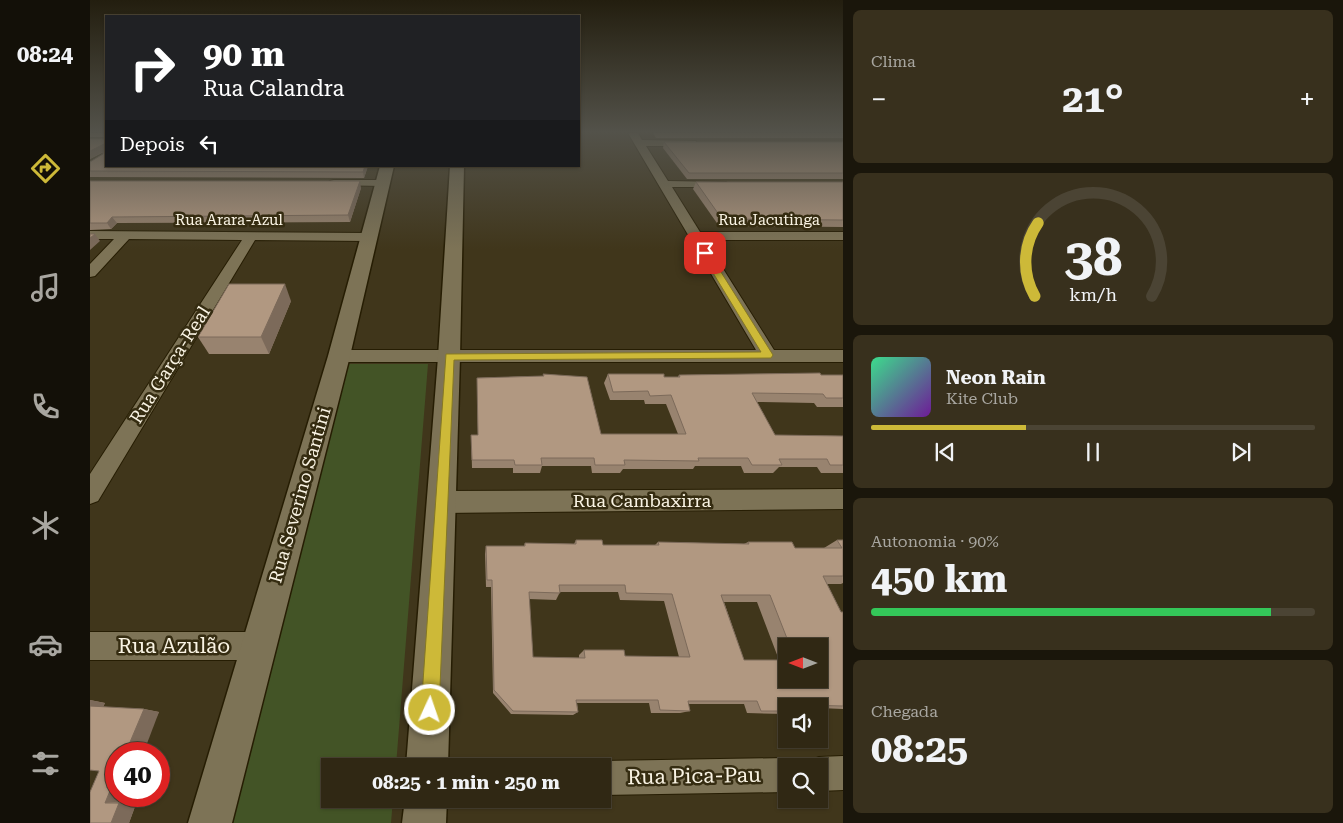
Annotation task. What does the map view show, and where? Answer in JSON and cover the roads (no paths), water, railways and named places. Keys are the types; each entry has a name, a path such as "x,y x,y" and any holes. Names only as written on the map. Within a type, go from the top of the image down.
{"street":[{"path":"427,758 449,357 457,171"},
{"path":"656,171 768,355"},
{"path":"324,183 385,175"},
{"name":"Rua Severino Santini","path":"210,823 339,356 385,175"},
{"path":"664,184 733,184"},
{"name":"Rua Arara-Azul","path":"90,235 368,237"},
{"path":"90,273 126,235"},
{"name":"Rua Garça-Real","path":"90,494 251,236"},
{"name":"Rua Jacutinga","path":"695,236 843,236"},
{"path":"339,356 843,356"},
{"name":"Rua Cambaxirra","path":"440,502 843,499"},
{"name":"Rua Azulão","path":"90,646 258,646"},
{"path":"828,774 843,773"},
{"name":"Rua Pica-Pau","path":"611,778 778,774"},
{"path":"424,823 425,808"}]}
